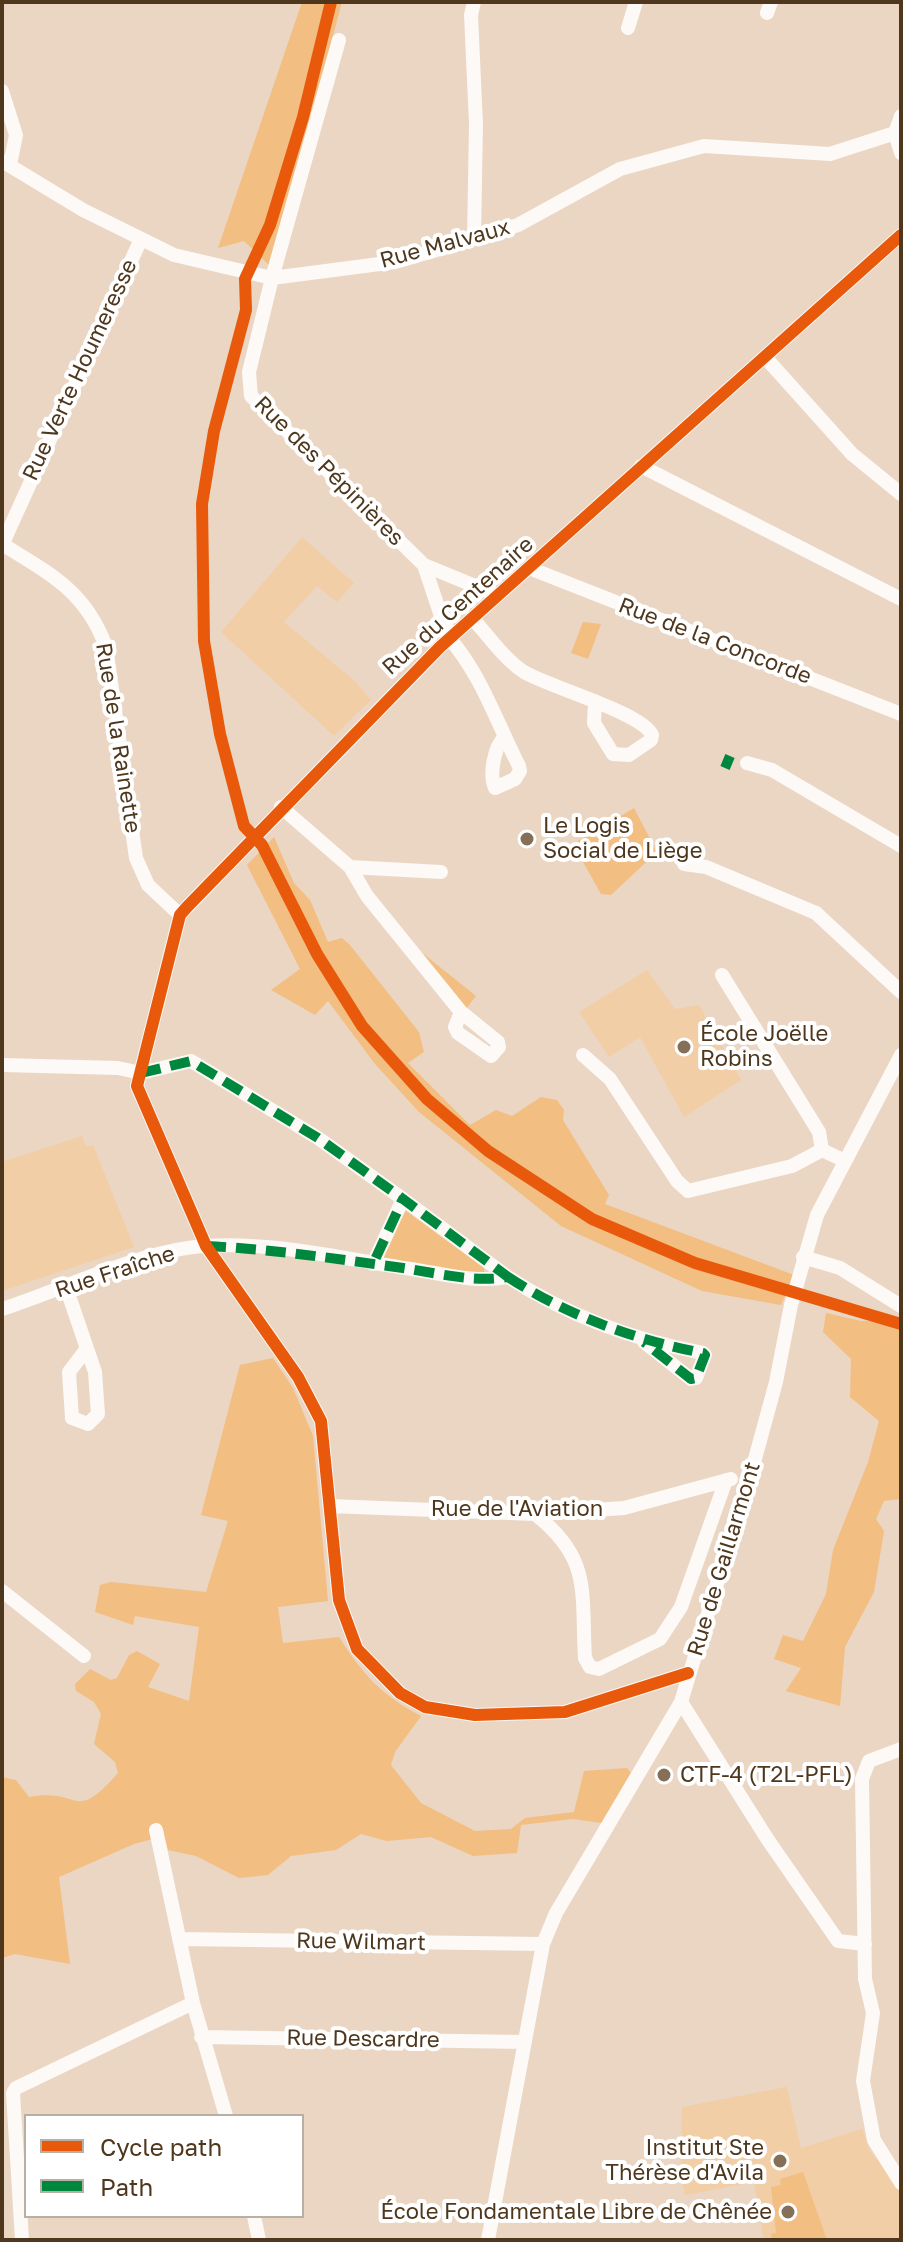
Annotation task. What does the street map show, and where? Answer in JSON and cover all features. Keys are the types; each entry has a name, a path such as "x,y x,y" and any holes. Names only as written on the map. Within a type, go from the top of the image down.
{"street":[{"path":"474,2 471,15 476,124 474,239"},
{"path":"628,28 636,2"},
{"name":"Rue des Pépinières","path":"339,40 272,278 249,372 251,396 424,565 497,595"},
{"path":"2,91 16,135 6,163"},
{"path":"901,116 895,133 901,153"},
{"name":"Rue Malvaux","path":"6,163 83,210 174,255 272,278 395,262 474,239 518,225 620,169 704,146 830,154 895,133"},
{"name":"Rue du Centenaire","path":"141,1073 180,915 281,807 451,637 901,235"},
{"name":"Rue Verte Houmeresse","path":"2,545 141,239"},
{"path":"765,357 852,454 901,494"},
{"path":"641,466 901,599"},
{"name":"Rue de la Rainette","path":"2,545 80,596 97,620 106,647 136,858 148,885 180,915"},
{"name":"Rue des Pépinières","path":"424,565 444,625 467,659 505,737"},
{"name":"Rue de la Concorde","path":"529,568 901,714"},
{"path":"472,618 522,670 595,701 650,728 651,740 629,755 613,754 594,723 595,701"},
{"path":"747,763 772,770 901,846"},
{"path":"281,807 350,867 367,896 461,1012"},
{"path":"684,864 706,867 816,913 901,992"},
{"path":"350,867 441,872"},
{"path":"722,975 819,1132 822,1150"},
{"path":"583,1055 610,1079 677,1181 688,1191 792,1166 822,1150"},
{"name":"Rue de Gaillarmont","path":"488,2240 543,1944 556,1913 681,1702 776,1382 803,1257 817,1215 901,1055"},
{"path":"2,1065 118,1068 141,1073 191,1061 318,1138 527,1290 644,1342"},
{"path":"141,1073 137,1086 206,1246 298,1377 321,1421 339,1600 353,1642 400,1693 425,1707 475,1715 565,1712 688,1673"},
{"path":"822,1150 845,1161"},
{"path":"373,1264 403,1199"},
{"name":"Rue Fraîche","path":"2,1309 158,1254 206,1246 268,1249 488,1281 508,1277"},
{"path":"803,1257 840,1268 901,1306"},
{"path":"66,1287 85,1351"},
{"name":"Rue de l'Aviation","path":"330,1506 535,1514 624,1508 747,1477"},
{"path":"535,1514 555,1530 579,1563 585,1658 590,1667 599,1669 660,1639 681,1607 726,1480"},
{"path":"2,1591 84,1656"},
{"path":"681,1702 768,1840 838,1941 865,1944"},
{"path":"901,1749 877,1756 863,1768 865,1979 873,2013 863,2081 874,2140 901,2183"},
{"path":"156,1830 201,2037 225,2114"},
{"name":"Rue Wilmart","path":"179,1939 543,1944"},
{"path":"22,2240 13,2093 16,2088 193,2003"},
{"name":"Rue Descardre","path":"201,2037 524,2042"},
{"path":"254,2218 259,2240"}],"shaded area":[{"path":"302,2 342,2 271,267 244,241 218,248"},
{"path":"302,537 354,583 337,602 317,586 284,622 356,682 371,700 334,736 221,632"},
{"path":"583,622 601,624 588,659 571,653"},
{"path":"634,808 657,852 611,895 601,894 573,844"},
{"path":"274,837 294,883 310,900 328,942 342,938 350,945 419,1032 424,1052 408,1063 470,1125 496,1110 512,1116 541,1097 557,1100 564,1110 563,1120 609,1195 605,1204 794,1275 781,1305 702,1291 561,1226 419,1112 375,1064 328,1001 315,1015 271,990 300,969 247,865"},
{"path":"420,951 476,996 466,1009"},
{"name":"École Joëlle Robins","path":"647,970 675,1009 699,1005 741,1080 684,1117 640,1037 609,1057 579,1012"},
{"path":"82,1136 86,1147 93,1145 134,1247 2,1291 2,1162"},
{"path":"406,1211 484,1268 484,1274 384,1260 381,1256"},
{"path":"826,1313 861,1321 901,1320 901,1499 884,1501 876,1519 884,1531 874,1592 845,1647 840,1706 786,1691 801,1668 774,1659 783,1635 803,1641 826,1594 833,1550 868,1462 879,1421 850,1397 851,1359 823,1332"},
{"path":"273,1358 293,1388 313,1436 328,1601 278,1607 283,1643 339,1637 374,1683 394,1700 421,1716 395,1752 391,1765 421,1803 475,1831 511,1829 525,1818 574,1812 584,1771 627,1768 631,1773 602,1823 573,1819 521,1825 517,1853 473,1856 431,1837 387,1841 361,1834 336,1850 291,1856 268,1875 239,1878 196,1856 168,1850 164,1836 134,1844 59,1877 70,1964 15,1954 2,1958 2,1777 16,1780 29,1797 46,1795 84,1801 103,1789 118,1773 115,1762 94,1744 101,1714 94,1702 76,1691 75,1684 90,1669 111,1680 117,1678 129,1655 137,1651 160,1664 148,1687 189,1701 199,1627 135,1616 133,1625 95,1612 100,1585 111,1582 206,1592 228,1521 201,1515 240,1365"},
{"name":"Institut Ste Thérèse d'Avila","path":"787,2087 801,2148 862,2129 870,2151 901,2190 901,2240 764,2240 754,2182 685,2195 681,2174 682,2107"},
{"name":"École Fondamentale Libre de Chênée","path":"803,2172 827,2240 772,2240 771,2234 776,2233 771,2187 781,2185 780,2179"}],"marked path":[{"path":"725,768 730,756"},
{"path":"141,1073 191,1061 318,1138 403,1199"},
{"path":"206,1246 354,1261 378,1265 469,1278 508,1277 403,1199 373,1264"},
{"path":"508,1277 553,1303 602,1324 652,1341 703,1353 705,1355 696,1378 691,1379 644,1342"}],"cycle path":[{"path":"331,2 303,117 270,225 245,279 246,310 214,431 202,504 204,641 220,734 244,826 262,845 317,954 362,1026 427,1099 488,1151 592,1219 695,1263 901,1324"},
{"path":"688,1673 565,1712 475,1715 425,1707 400,1693 357,1649 339,1600 321,1421 298,1377 206,1246 137,1086 180,915 187,907 440,647 901,235"}],"place":[{"name":"Le Logis Social de Liège","path":"527,839"},
{"name":"École Joëlle Robins","path":"684,1047"},
{"name":"CTF-4 (T2L-PFL)","path":"664,1775"},
{"name":"Institut Ste Thérèse d'Avila","path":"780,2161"},
{"name":"École Fondamentale Libre de Chênée","path":"788,2212"}]}
